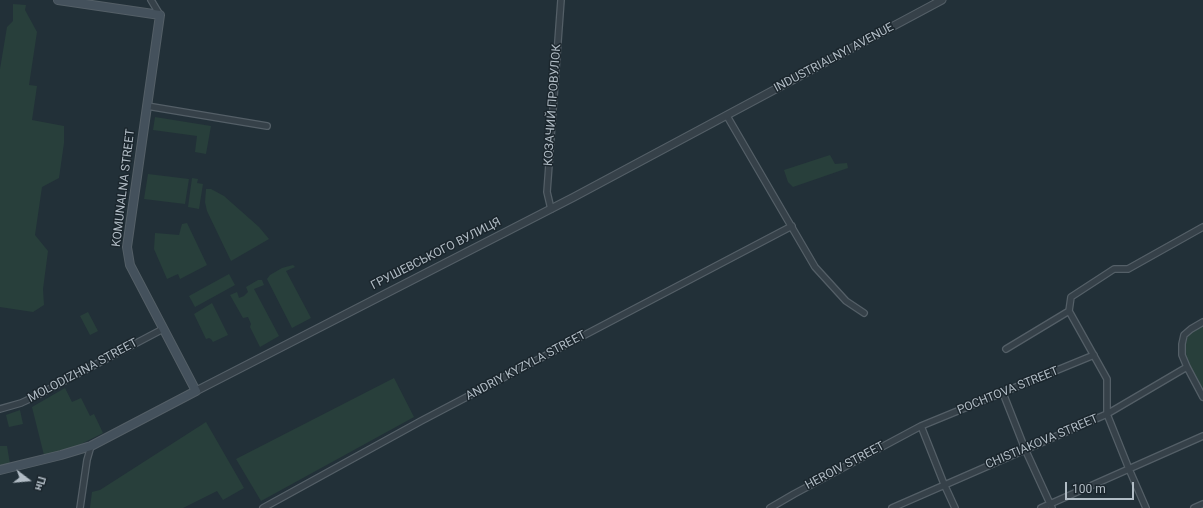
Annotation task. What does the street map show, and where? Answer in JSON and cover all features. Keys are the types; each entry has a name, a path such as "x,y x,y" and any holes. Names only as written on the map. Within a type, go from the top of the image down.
{"main road":[{"path":"58,0 160,15"},
{"name":"KOMUNALNA STREET","path":"160,15 127,247 130,265 196,392"},
{"name":"ГРУШЕВСЬКОГО ВУЛИЦЯ","path":"0,470 91,446 196,392"}],"street":[{"path":"151,0 160,15"},
{"name":"КОЗАЧИЙ ПРОВУЛОК","path":"551,209 547,192 561,0"},
{"name":"INDUSTRIALNYI AVENUE","path":"727,116 942,0"},
{"path":"147,106 267,126"},
{"path":"727,116 815,267 846,301 864,314"},
{"name":"ГРУШЕВСЬКОГО ВУЛИЦЯ","path":"196,392 551,209 727,116"},
{"name":"ANDRIY KYZYLA STREET","path":"263,508 421,421 792,226"},
{"path":"1146,508 1107,414 1107,379 1069,311 1071,297 1114,269 1128,269 1203,227"},
{"path":"1006,349 1069,311"},
{"path":"1203,322 1184,335 1182,344 1182,355 1203,397"},
{"name":"MOLODIZHNA STREET","path":"0,408 21,403 36,396 163,329"},
{"name":"POCHTOVA STREET","path":"921,426 1094,355"},
{"name":"CHISTIAKOVA STREET","path":"892,508 1107,414 1187,367"},
{"path":"1003,393 1025,449 1051,506"},
{"path":"921,426 955,508"},
{"name":"HEROIV STREET","path":"770,508 921,426"},
{"path":"1041,508 1051,506 1203,436"},
{"path":"80,508 87,460 91,446"},
{"path":"1194,508 1203,504"}],"green space":[{"path":"13,4 26,5 25,10 37,32 29,85 37,86 32,120 64,126 64,143 59,178 42,187 35,235 48,251 43,289 44,305 33,312 0,307 0,69 7,27 13,21"},
{"path":"155,117 211,126 206,154 195,152 197,136 153,130"},
{"path":"830,155 835,164 847,163 848,168 793,187 788,182 784,170"},
{"path":"148,174 189,179 185,204 144,199"},
{"path":"192,178 198,179 197,183 203,184 199,209 188,207"},
{"path":"206,189 211,189 224,196 259,227 269,239 231,261 207,211 205,202"},
{"path":"187,223 207,265 180,279 178,274 167,279 154,249 155,233 179,235 182,224"},
{"path":"293,265 295,267 286,271 311,318 292,328 267,279 270,275 282,268"},
{"path":"229,274 235,285 195,307 189,296"},
{"path":"258,280 262,280 264,285 254,289 279,336 260,347 250,327 251,324 248,317 243,318 230,295 237,292 239,298 244,296 248,292 246,287"},
{"path":"212,303 228,335 213,342 209,338 206,339 194,314"},
{"path":"88,312 98,331 90,335 80,316"},
{"path":"1203,325 1203,391 1187,359 1185,348 1187,338 1193,331"},
{"path":"394,378 414,417 261,501 236,459"},
{"path":"65,388 72,402 81,398 90,416 94,414 103,433 75,447 44,455 32,407"},
{"path":"20,410 23,424 9,427 6,415"},
{"path":"206,422 244,488 223,500 217,491 183,508 90,508 92,492 100,490"},
{"path":"0,446 7,446 10,464 0,466"}]}
